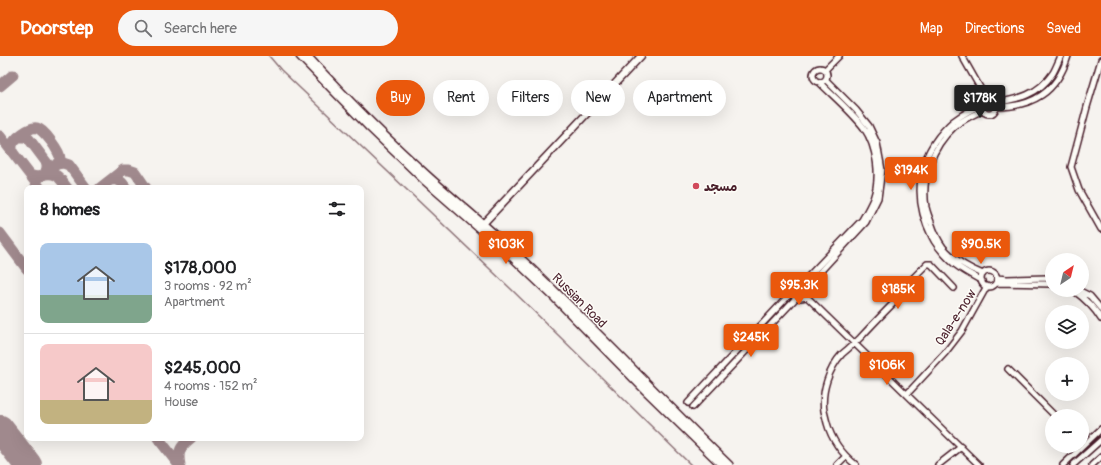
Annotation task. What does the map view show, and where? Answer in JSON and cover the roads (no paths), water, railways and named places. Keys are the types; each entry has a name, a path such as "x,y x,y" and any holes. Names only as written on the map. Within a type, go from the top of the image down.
{"main road":[{"name":"Russian Road","path":"300,56 375,133 424,180 515,253 559,294 609,346 729,465"},
{"name":"Russian Road","path":"307,56 417,166 555,298 641,386 722,465"}],"street":[{"path":"480,226 641,56"},
{"path":"825,70 839,56"},
{"path":"962,56 985,105 987,113 995,111 996,105"},
{"path":"996,105 1025,97 1041,87 1053,73 1061,56"},
{"path":"984,274 971,269 955,259 943,246 936,235 926,208 925,190 928,167 935,151 946,135 954,127 992,100 996,105 1010,107 1026,103 1040,96 1052,87 1061,75 1068,56"},
{"path":"1101,60 1087,107 1072,167 1079,190 1101,229"},
{"path":"688,403 793,291 795,285 802,282 862,220 874,198 877,178 876,161 872,145 865,130 853,114 813,78 814,71 820,67 825,70 827,73 826,80"},
{"path":"819,82 826,80"},
{"path":"808,286 866,222 878,198 882,170 877,143 869,126 856,110 826,80"},
{"path":"985,105 962,114 942,132 930,149 923,165 920,190 921,209 932,238 940,249 952,262 982,281 985,285 992,286 997,280 1045,278"},
{"path":"856,465 845,457 836,443 828,427 824,411 825,390 829,374 835,363 903,294 904,287 927,264 930,264 954,288"},
{"path":"982,281 982,276 988,271 996,275 997,280"},
{"path":"997,280 1045,283"},
{"path":"796,297 802,298 809,292 808,286 802,282"},
{"name":"Qala-e-now","path":"907,394 945,353 962,331 987,286"},
{"path":"793,291 796,297"},
{"path":"806,296 980,465"},
{"path":"1089,296 1101,310"},
{"path":"693,407 796,297"},
{"path":"1082,297 1101,319"},
{"path":"1008,369 1049,409"},
{"path":"1089,439 1101,430"},
{"path":"1073,465 1101,440"},
{"path":"938,465 961,446"},
{"path":"1063,465 1074,453"},
{"path":"837,465 845,457"},
{"path":"1092,465 1101,457"}],"waterway":[{"path":"269,56 281,70 511,289 691,465"}],"place":[{"name":"مسجد","path":"696,186"}]}
